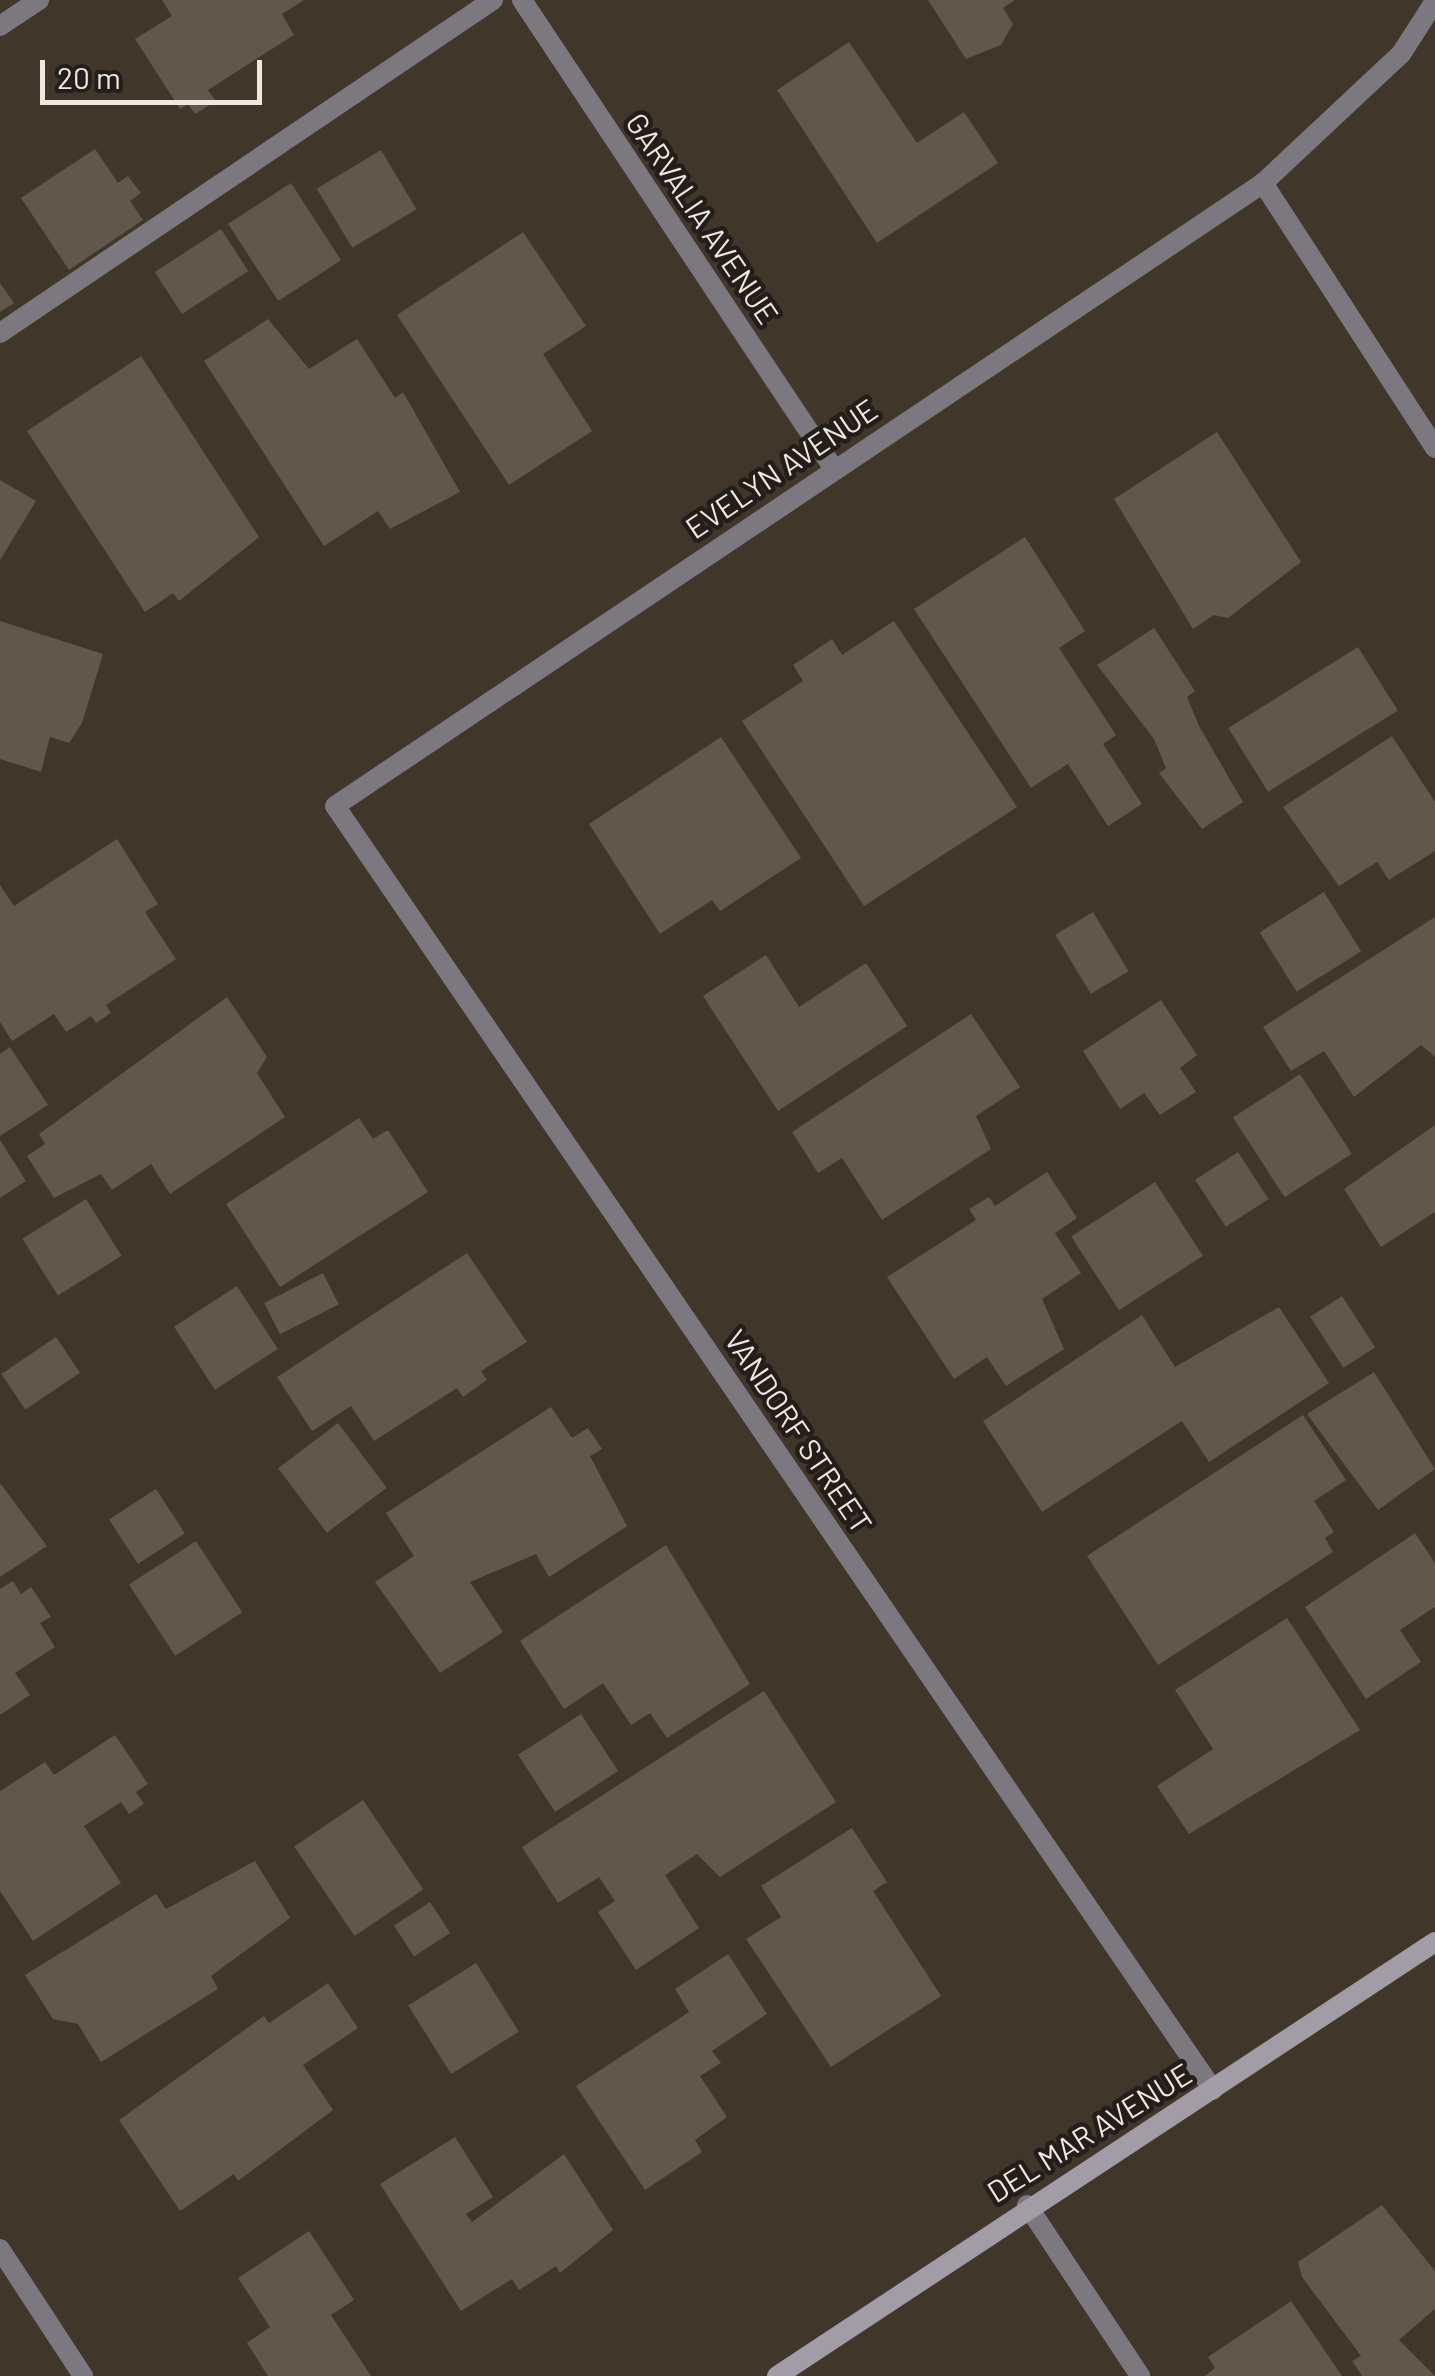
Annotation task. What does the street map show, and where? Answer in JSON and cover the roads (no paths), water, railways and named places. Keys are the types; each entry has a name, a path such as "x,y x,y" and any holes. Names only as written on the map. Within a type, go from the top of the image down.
{"main road":[{"name":"DEL MAR AVENUE","path":"777,2376 1027,2205 1213,2090 1435,1942"}],"street":[{"path":"0,26 39,0"},
{"path":"0,334 493,0"},
{"name":"GARVALIA AVENUE","path":"522,0 834,469"},
{"name":"EVELYN AVENUE","path":"335,806 1263,183 1400,54 1435,1"},
{"path":"1263,183 1435,448"},
{"name":"VANDORF STREET","path":"335,806 1213,2090"},
{"path":"1027,2205 1140,2376"},
{"path":"0,2249 84,2376"}]}
